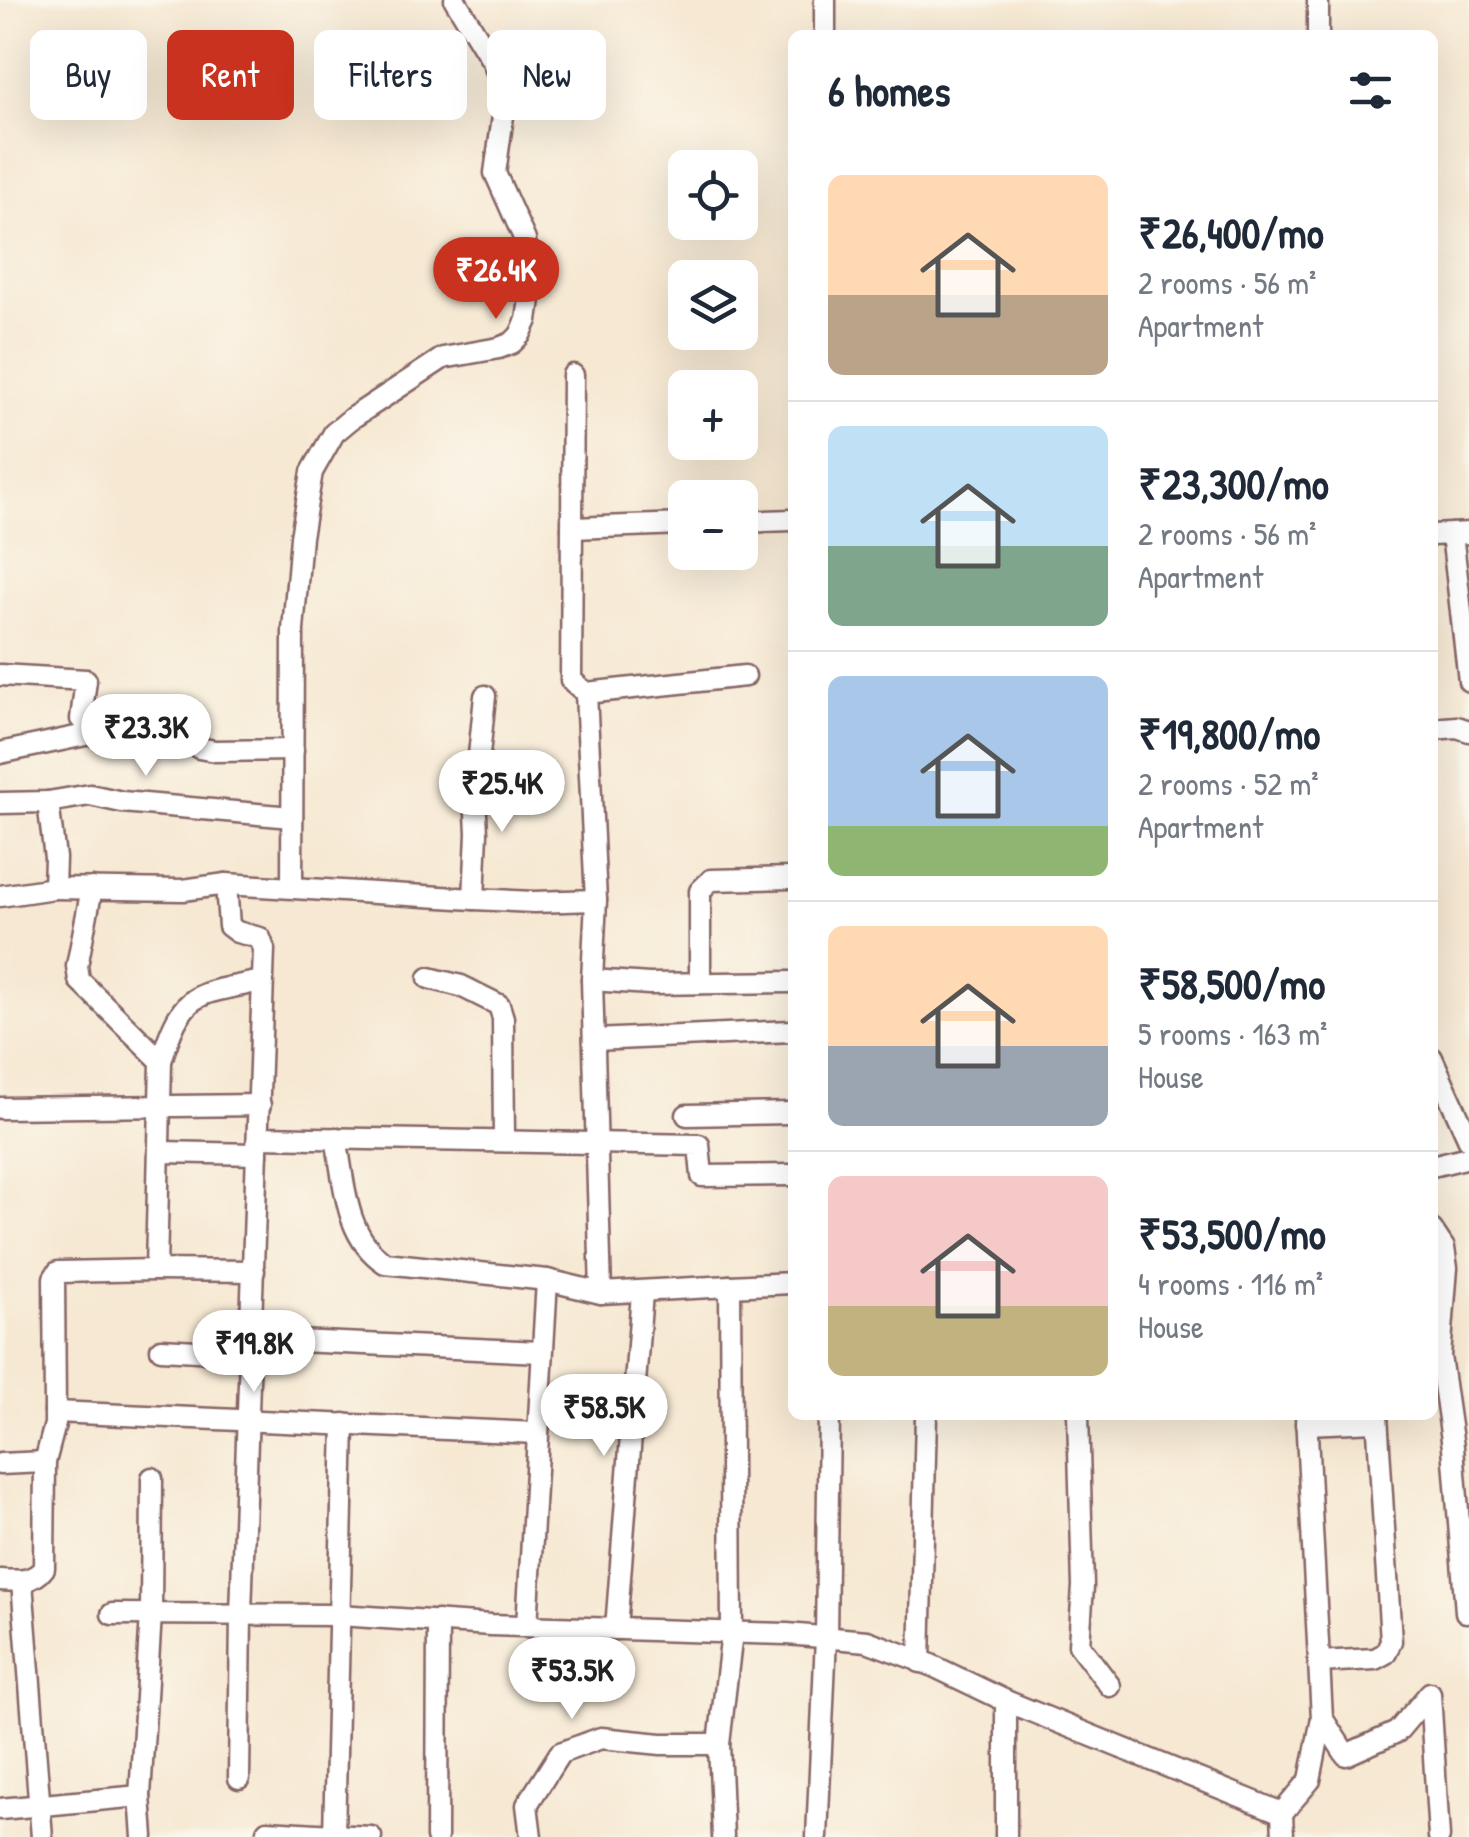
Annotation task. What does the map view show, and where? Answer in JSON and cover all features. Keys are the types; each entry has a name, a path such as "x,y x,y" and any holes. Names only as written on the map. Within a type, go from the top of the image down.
{"street":[{"path":"292,886 293,630 301,536 312,472 334,433 443,358 499,348 520,335 530,299 524,240 495,172 504,102 501,82 456,0"},
{"path":"825,0 826,30"},
{"path":"1318,0 1318,30"},
{"path":"573,376 571,680 586,694 596,900 592,980 601,1294"},
{"path":"758,521 788,520"},
{"path":"572,528 668,525"},
{"path":"1451,534 1469,680"},
{"path":"0,676 86,680 81,719"},
{"path":"586,694 746,676"},
{"path":"474,898 474,794 485,696"},
{"path":"0,753 147,722 171,728 199,748 292,750"},
{"path":"1438,729 1457,727 1469,731"},
{"path":"0,803 90,796 292,817"},
{"path":"48,802 55,858 54,888"},
{"path":"700,983 703,885 710,880 788,878"},
{"path":"0,896 54,888 183,890 226,884 534,902 596,900"},
{"path":"226,884 229,926 263,942 240,1614 239,1778"},
{"path":"92,888 77,966 79,980 161,1061"},
{"path":"429,978 461,986 498,1006 503,1018 504,1140"},
{"path":"592,980 788,982"},
{"path":"156,1270 161,1061 182,1006 198,994 262,981"},
{"path":"594,1040 788,1031"},
{"path":"1438,1071 1469,1140"},
{"path":"0,1108 260,1105"},
{"path":"687,1115 788,1113"},
{"path":"336,1138 354,1231 369,1252 385,1263 547,1280 601,1294 788,1283"},
{"path":"160,1152 336,1138 700,1145 702,1176 788,1174"},
{"path":"1438,1165 1469,1158"},
{"path":"1438,1239 1444,1248 1447,1268 1440,1356 1461,1448 1466,1612"},
{"path":"0,1580 22,1582 38,1576 44,1568 45,1462 55,1424 54,1278 58,1272 254,1271"},
{"path":"526,1626 547,1280"},
{"path":"723,1837 719,1744 732,1632 730,1286"},
{"path":"616,1628 642,1293"},
{"path":"160,1349 541,1352"},
{"path":"55,1412 537,1433"},
{"path":"817,1837 826,1638 829,1420"},
{"path":"920,1662 926,1420"},
{"path":"1078,1420 1084,1586 1079,1645 1110,1686"},
{"path":"1283,1837 1282,1813 1310,1780 1322,1718 1306,1420"},
{"path":"1319,1662 1375,1659 1386,1653 1392,1640 1377,1420"},
{"path":"334,1835 344,1424"},
{"path":"0,1464 45,1462"},
{"path":"143,1837 140,1796 151,1614 152,1478"},
{"path":"22,1582 42,1837"},
{"path":"112,1614 339,1615 867,1641 1006,1702 1282,1813"},
{"path":"436,1837 438,1621"},
{"path":"1322,1718 1346,1755 1396,1732 1430,1693 1439,1837"},
{"path":"1006,1702 1006,1837"},
{"path":"531,1837 527,1804 560,1753 601,1738 719,1744"},
{"path":"0,1809 140,1796"},
{"path":"267,1837 267,1831 370,1837"}]}
